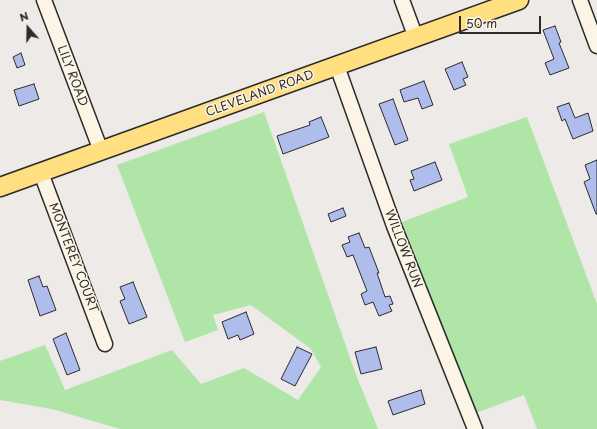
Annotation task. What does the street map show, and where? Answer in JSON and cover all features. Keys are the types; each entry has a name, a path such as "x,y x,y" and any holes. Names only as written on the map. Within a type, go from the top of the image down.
{"main road":[{"name":"CLEVELAND ROAD","path":"0,187 519,0"}],"street":[{"name":"LILY ROAD","path":"44,0 101,151"},
{"path":"402,0 416,38"},
{"path":"580,0 597,46"},
{"name":"WILLOW RUN","path":"337,66 394,226 475,429"},
{"name":"MONTEREY COURT","path":"41,173 105,344"}],"green space":[{"path":"264,112 355,372 378,429 120,429 52,409 0,400 0,361 45,345 65,390 172,350 201,384 244,368 298,400 321,367 311,349 251,305 213,315 218,330 185,342 117,165"},
{"path":"527,117 597,304 597,429 537,429 524,395 476,413 402,222 468,197 449,144"}],"building":[{"path":"555,26 561,42 559,43 569,68 550,75 545,63 554,59 543,30"},
{"path":"21,53 25,65 17,68 13,57"},
{"path":"462,62 468,77 463,79 466,85 454,90 445,69"},
{"path":"424,81 433,105 422,109 418,98 404,102 400,90"},
{"path":"34,84 39,99 19,106 14,90"},
{"path":"393,99 408,140 395,145 379,104"},
{"path":"569,103 575,118 588,113 593,131 573,139 565,119 562,121 557,107"},
{"path":"321,117 329,137 283,154 277,136 310,125 309,122"},
{"path":"597,160 596,214 584,182 590,179 585,165"},
{"path":"435,162 442,180 414,191 410,180 414,179 411,171"},
{"path":"343,208 346,216 331,222 328,214"},
{"path":"359,233 365,248 369,247 379,273 377,273 385,297 390,296 393,304 389,305 392,311 379,316 373,302 365,305 361,294 367,291 353,255 347,257 342,245 350,242 348,237"},
{"path":"39,276 43,287 47,286 56,310 40,316 28,280"},
{"path":"133,282 147,317 129,324 120,301 125,299 120,287"},
{"path":"246,312 254,334 240,340 238,335 228,339 222,322"},
{"path":"66,333 80,370 67,375 53,339"},
{"path":"297,347 312,354 295,386 281,379"},
{"path":"376,347 382,369 361,374 355,352"},
{"path":"421,390 425,404 393,415 388,401"}]}
